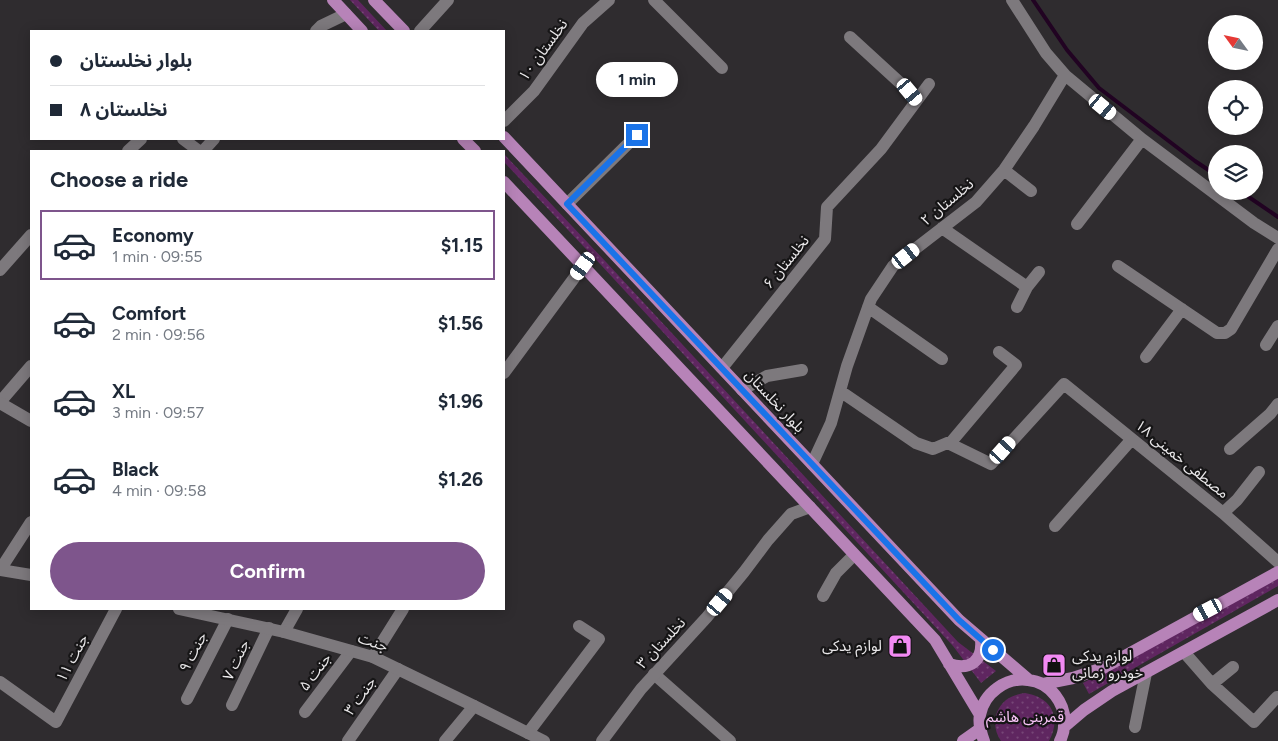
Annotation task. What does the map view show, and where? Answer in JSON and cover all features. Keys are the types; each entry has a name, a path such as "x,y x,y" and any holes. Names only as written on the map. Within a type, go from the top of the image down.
{"main road":[{"path":"332,0 361,30"},
{"path":"374,0 403,30"},
{"name":"بلوار نخلستان","path":"505,138 959,620 1029,680"},
{"path":"464,140 474,150"},
{"path":"505,183 935,640 980,715"},
{"path":"1043,684 1073,678 1103,668 1278,572"},
{"path":"1064,727 1084,710 1112,691 1278,600"},
{"path":"950,664 958,667 974,662 982,648 981,640"},
{"path":"963,741 982,735 980,715 984,702 992,692 1003,684 1016,680 1029,680 1043,684 1053,692 1060,702 1064,714 1064,727 1060,741"}],"street":[{"path":"421,30 448,0"},
{"name":"نخلستان ۱۰","path":"505,120 534,91 583,23 609,0"},
{"path":"654,0 722,68"},
{"path":"1012,0 1046,53 1065,75 1142,140 1247,218 1278,238"},
{"path":"317,30 346,14"},
{"path":"850,37 917,100"},
{"name":"نخلستان ۲","path":"812,464 831,423 847,366 871,299 893,266 976,202 1004,170 1065,75"},
{"name":"نخلستان ۶","path":"722,368 825,239 828,207 881,149 929,84"},
{"path":"567,204 637,135"},
{"path":"129,150 140,140"},
{"path":"184,140 198,150"},
{"path":"204,150 213,140"},
{"path":"1076,224 1142,140"},
{"path":"1004,170 1031,190"},
{"path":"942,228 1027,287"},
{"path":"0,270 30,235"},
{"path":"1118,266 1217,333 1225,333 1230,329 1278,249"},
{"path":"505,372 583,266"},
{"path":"1017,307 1027,287 1039,272"},
{"path":"868,307 942,359"},
{"path":"1146,357 1182,309"},
{"path":"1266,345 1278,326"},
{"path":"840,391 916,443 933,449 952,441 1016,366 999,352"},
{"path":"30,367 0,402 30,419"},
{"path":"742,390 767,376 802,370"},
{"name":"مصطفی خمینی ۱۸","path":"948,443 991,464 1064,384 1223,513 1278,562"},
{"path":"1230,449 1275,413"},
{"path":"1055,526 1132,439"},
{"path":"1223,513 1237,500 1259,472"},
{"name":"نخلستان ۳","path":"602,741 641,689 707,617 791,514 810,507"},
{"path":"30,524 0,570 30,575"},
{"path":"823,596 836,573 854,555"},
{"name":"جنت ۱۱","path":"0,682 56,722 115,610"},
{"name":"جنت","path":"184,610 269,628 373,657 544,741"},
{"path":"284,632 296,610"},
{"path":"373,657 402,610"},
{"name":"جنت ۹","path":"187,699 228,619"},
{"path":"528,733 599,639 579,626"},
{"name":"جنت ۷","path":"232,705 269,628"},
{"name":"جنت ۵","path":"305,712 351,651"},
{"path":"1184,652 1212,684 1254,722 1277,697"},
{"path":"1212,684 1232,666"},
{"name":"جنت ۳","path":"348,741 398,669"},
{"path":"1135,728 1146,673"},
{"path":"654,674 730,741"},
{"path":"445,741 474,706"}],"green space":[{"path":"350,0 358,0 386,30 378,30"},
{"path":"505,155 958,642 996,671 981,683 953,646 505,163"},
{"path":"1278,578 1278,586 1089,694 1083,683"},
{"name":"قمربنی هاشم","path":"1025,693 1042,699 1052,710 1054,724 1049,741 1001,741 995,725 998,709 1008,699"}],"waterway":[{"path":"1033,0 1067,50 1099,88 1208,170"},
{"path":"1253,200 1278,217"}],"place":[{"name":"لوازم یدکی","path":"900,646"},
{"name":"لوازم یدکی خودرو زمانی","path":"1054,665"}],"route":[{"path":"637,135 567,204 959,620 993,650"}]}
